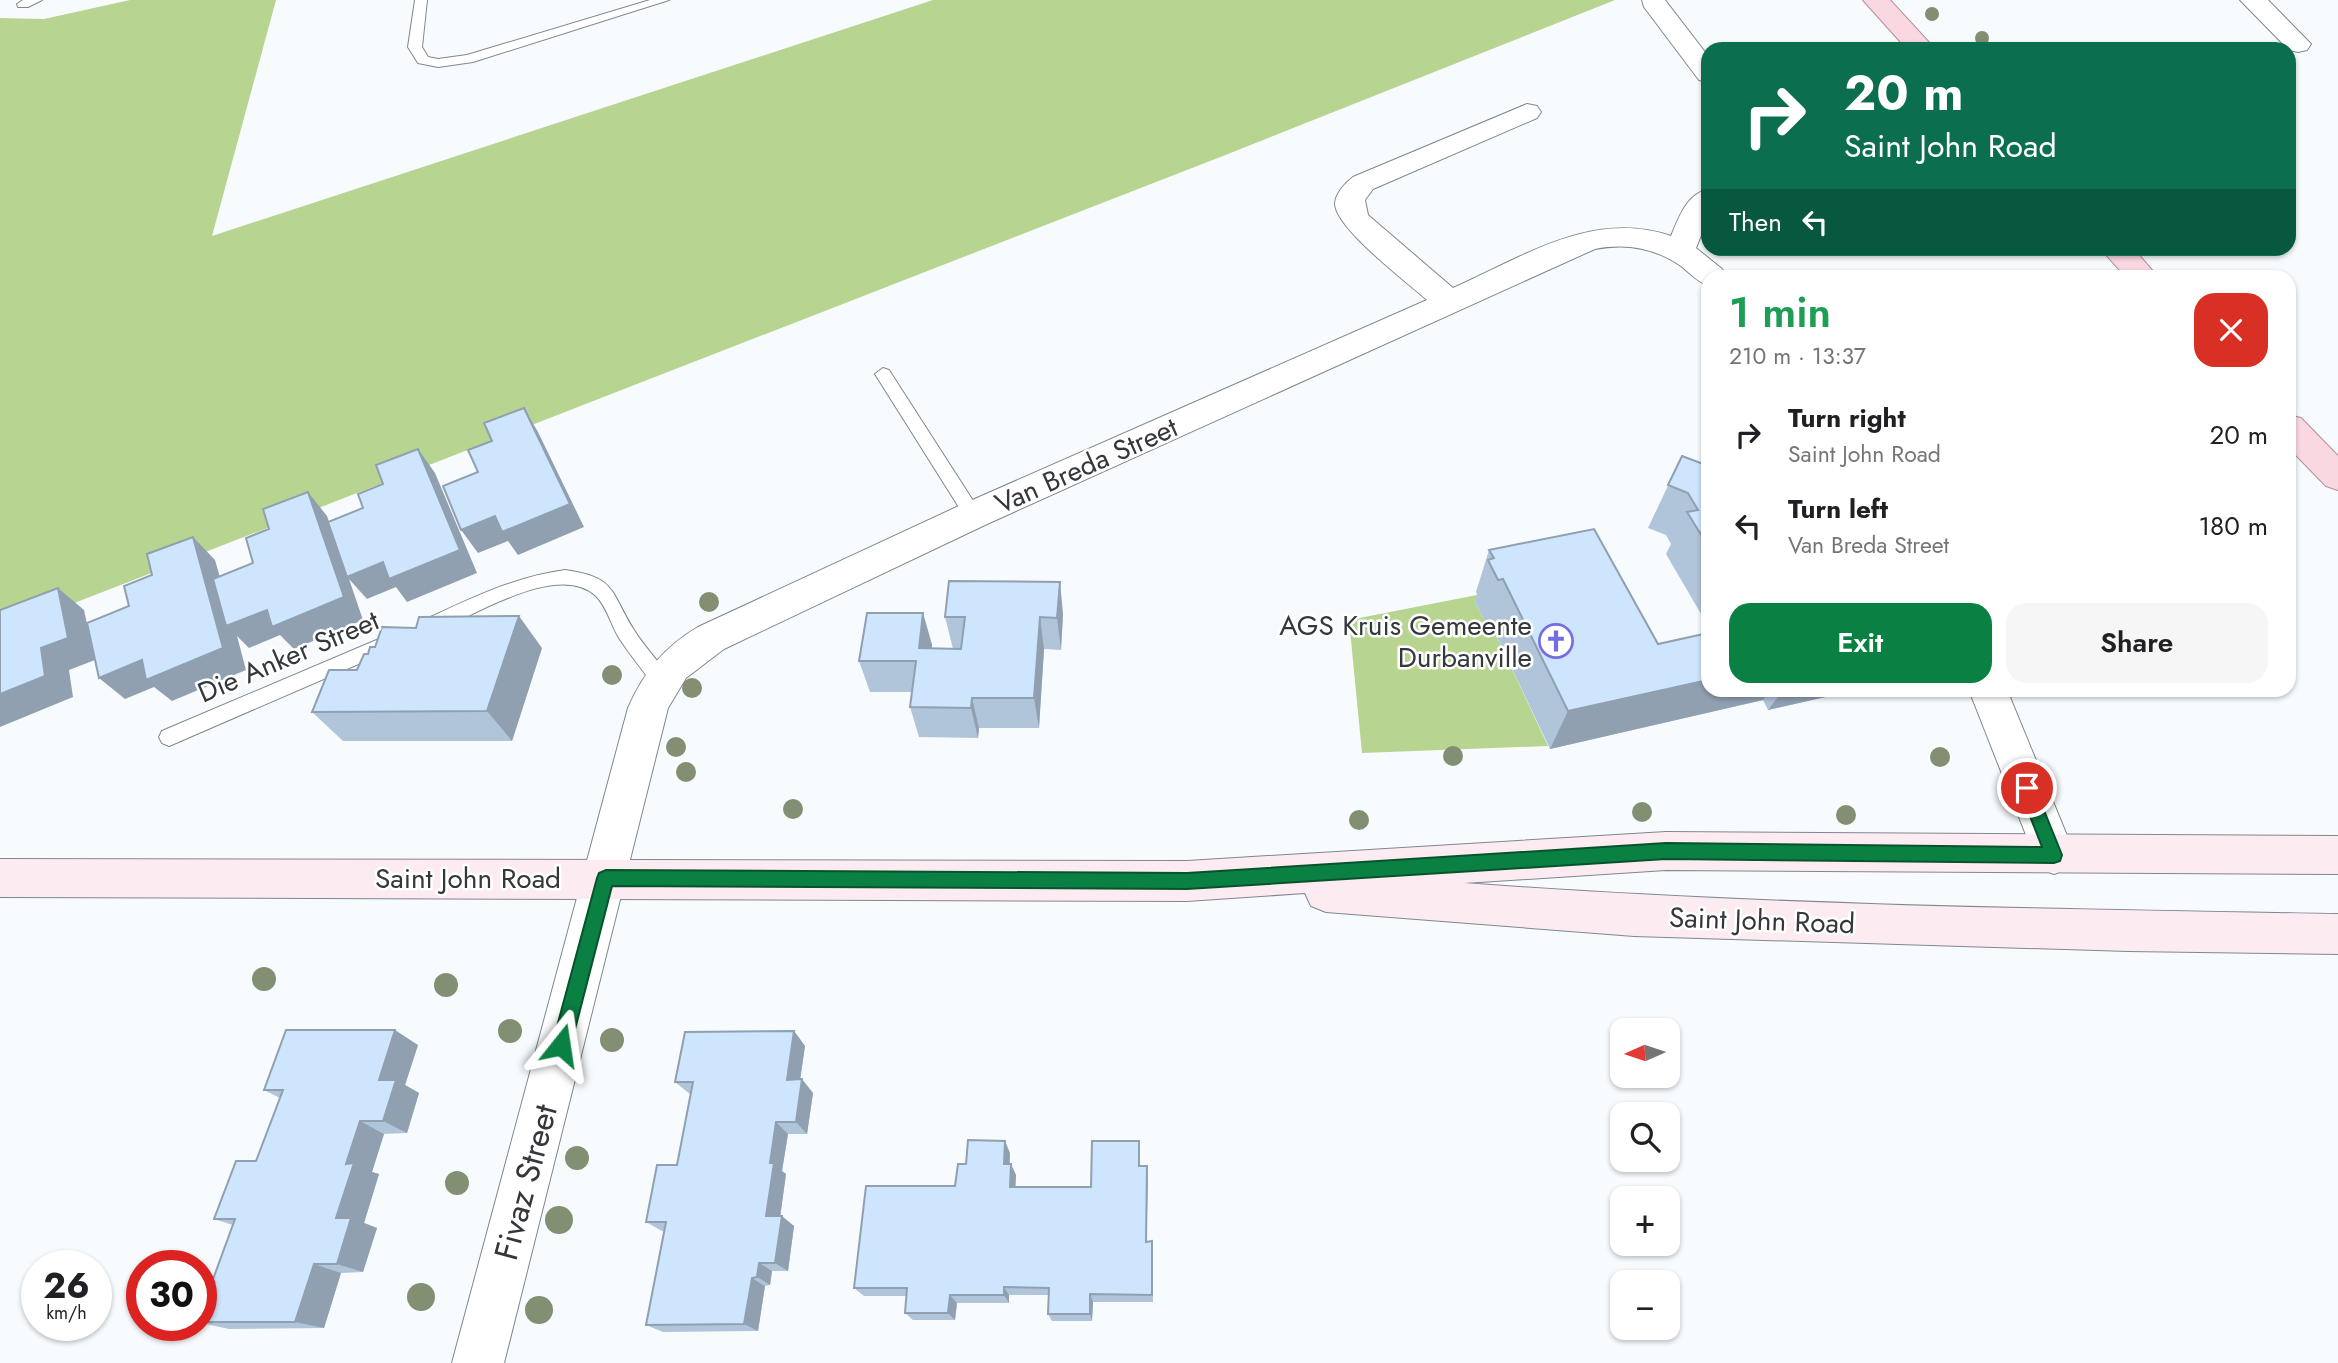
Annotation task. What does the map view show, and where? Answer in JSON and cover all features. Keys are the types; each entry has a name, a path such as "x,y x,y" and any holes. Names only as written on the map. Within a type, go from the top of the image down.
{"main road":[{"path":"1876,0 1915,42"},
{"path":"2123,256 2136,270"},
{"path":"2296,434 2338,477"},
{"name":"Saint John Road","path":"0,877 1187,881 1666,851 2338,855"},
{"name":"Saint John Road","path":"1187,881 1634,916 2338,934"}],"street":[{"path":"2253,0 2296,42"},
{"path":"1653,2 1701,65"},
{"path":"1448,301 1356,221 1349,208 1349,198 1353,190 1363,183 1527,112"},
{"path":"1680,251 1696,211 1701,206"},
{"name":"Van Breda Street","path":"606,878 648,708 661,680 675,662 711,638 973,515 1588,240 1602,236 1643,238 1680,251 1705,270"},
{"path":"1991,697 2054,855"},
{"name":"Fivaz Street","path":"478,1363 606,878"}],"lane":[{"path":"421,0 415,47 423,60 438,63 468,59 663,0"},
{"path":"883,374 973,515"},
{"name":"Die Anker Street","path":"169,737 544,578 578,577 601,589 624,630 661,680"}],"green space":[{"path":"130,0 276,0 212,236 933,0 1615,0 1228,154 0,632 0,18 44,19"},
{"path":"1477,595 1475,601 1484,620 1489,620 1548,746 1362,753 1349,620"}],"building":[{"path":"524,408 570,504 502,532 495,516 461,530 443,486 478,472 468,450 492,441 484,423"},
{"path":"418,449 460,550 389,579 383,562 347,577 328,522 363,508 358,494 383,484 376,465"},
{"path":"1682,456 1701,463 1701,535 1687,512 1698,510 1688,493 1668,485"},
{"path":"308,492 344,597 272,627 267,610 226,626 213,579 253,563 246,538 269,529 263,509"},
{"path":"1594,529 1658,644 1701,635 1701,682 1568,711 1503,579 1498,580 1488,560 1494,558 1489,550"},
{"path":"193,537 223,648 146,680 142,660 99,678 87,623 129,606 124,586 152,575 147,554"},
{"path":"949,581 1060,582 1057,618 1040,617 1034,698 972,698 971,708 910,707 916,661 859,661 867,613 923,613 919,648 961,649 965,617 945,617"},
{"path":"58,588 68,638 41,648 45,676 0,694 0,610"},
{"path":"519,616 487,711 312,712 329,670 357,670 364,654 368,654 370,647 375,647 382,627 416,628 419,617"},
{"path":"286,1030 395,1030 379,1080 396,1080 383,1121 360,1121 346,1164 354,1163 336,1218 351,1218 337,1264 314,1264 295,1322 217,1322 217,1268 235,1219 214,1219 236,1161 256,1161 283,1090 264,1090"},
{"path":"794,1031 787,1080 802,1079 796,1122 776,1122 770,1163 774,1163 766,1216 782,1216 775,1263 759,1263 757,1277 752,1278 744,1324 646,1325 666,1222 646,1222 657,1165 677,1165 693,1082 675,1082 685,1032"},
{"path":"968,1140 1005,1141 1004,1164 1011,1164 1010,1187 1091,1187 1092,1141 1139,1141 1139,1166 1147,1166 1146,1242 1152,1241 1152,1295 1090,1294 1090,1314 1048,1314 1049,1288 1004,1287 1004,1295 950,1295 948,1313 905,1313 907,1288 854,1288 866,1186 955,1186 958,1164 966,1164"}],"place":[{"name":"AGS Kruis Gemeente Durbanville","path":"1556,641"}],"route":[{"path":"561,1045 606,878 1187,881 1666,851 2054,855 2027,788"}]}
